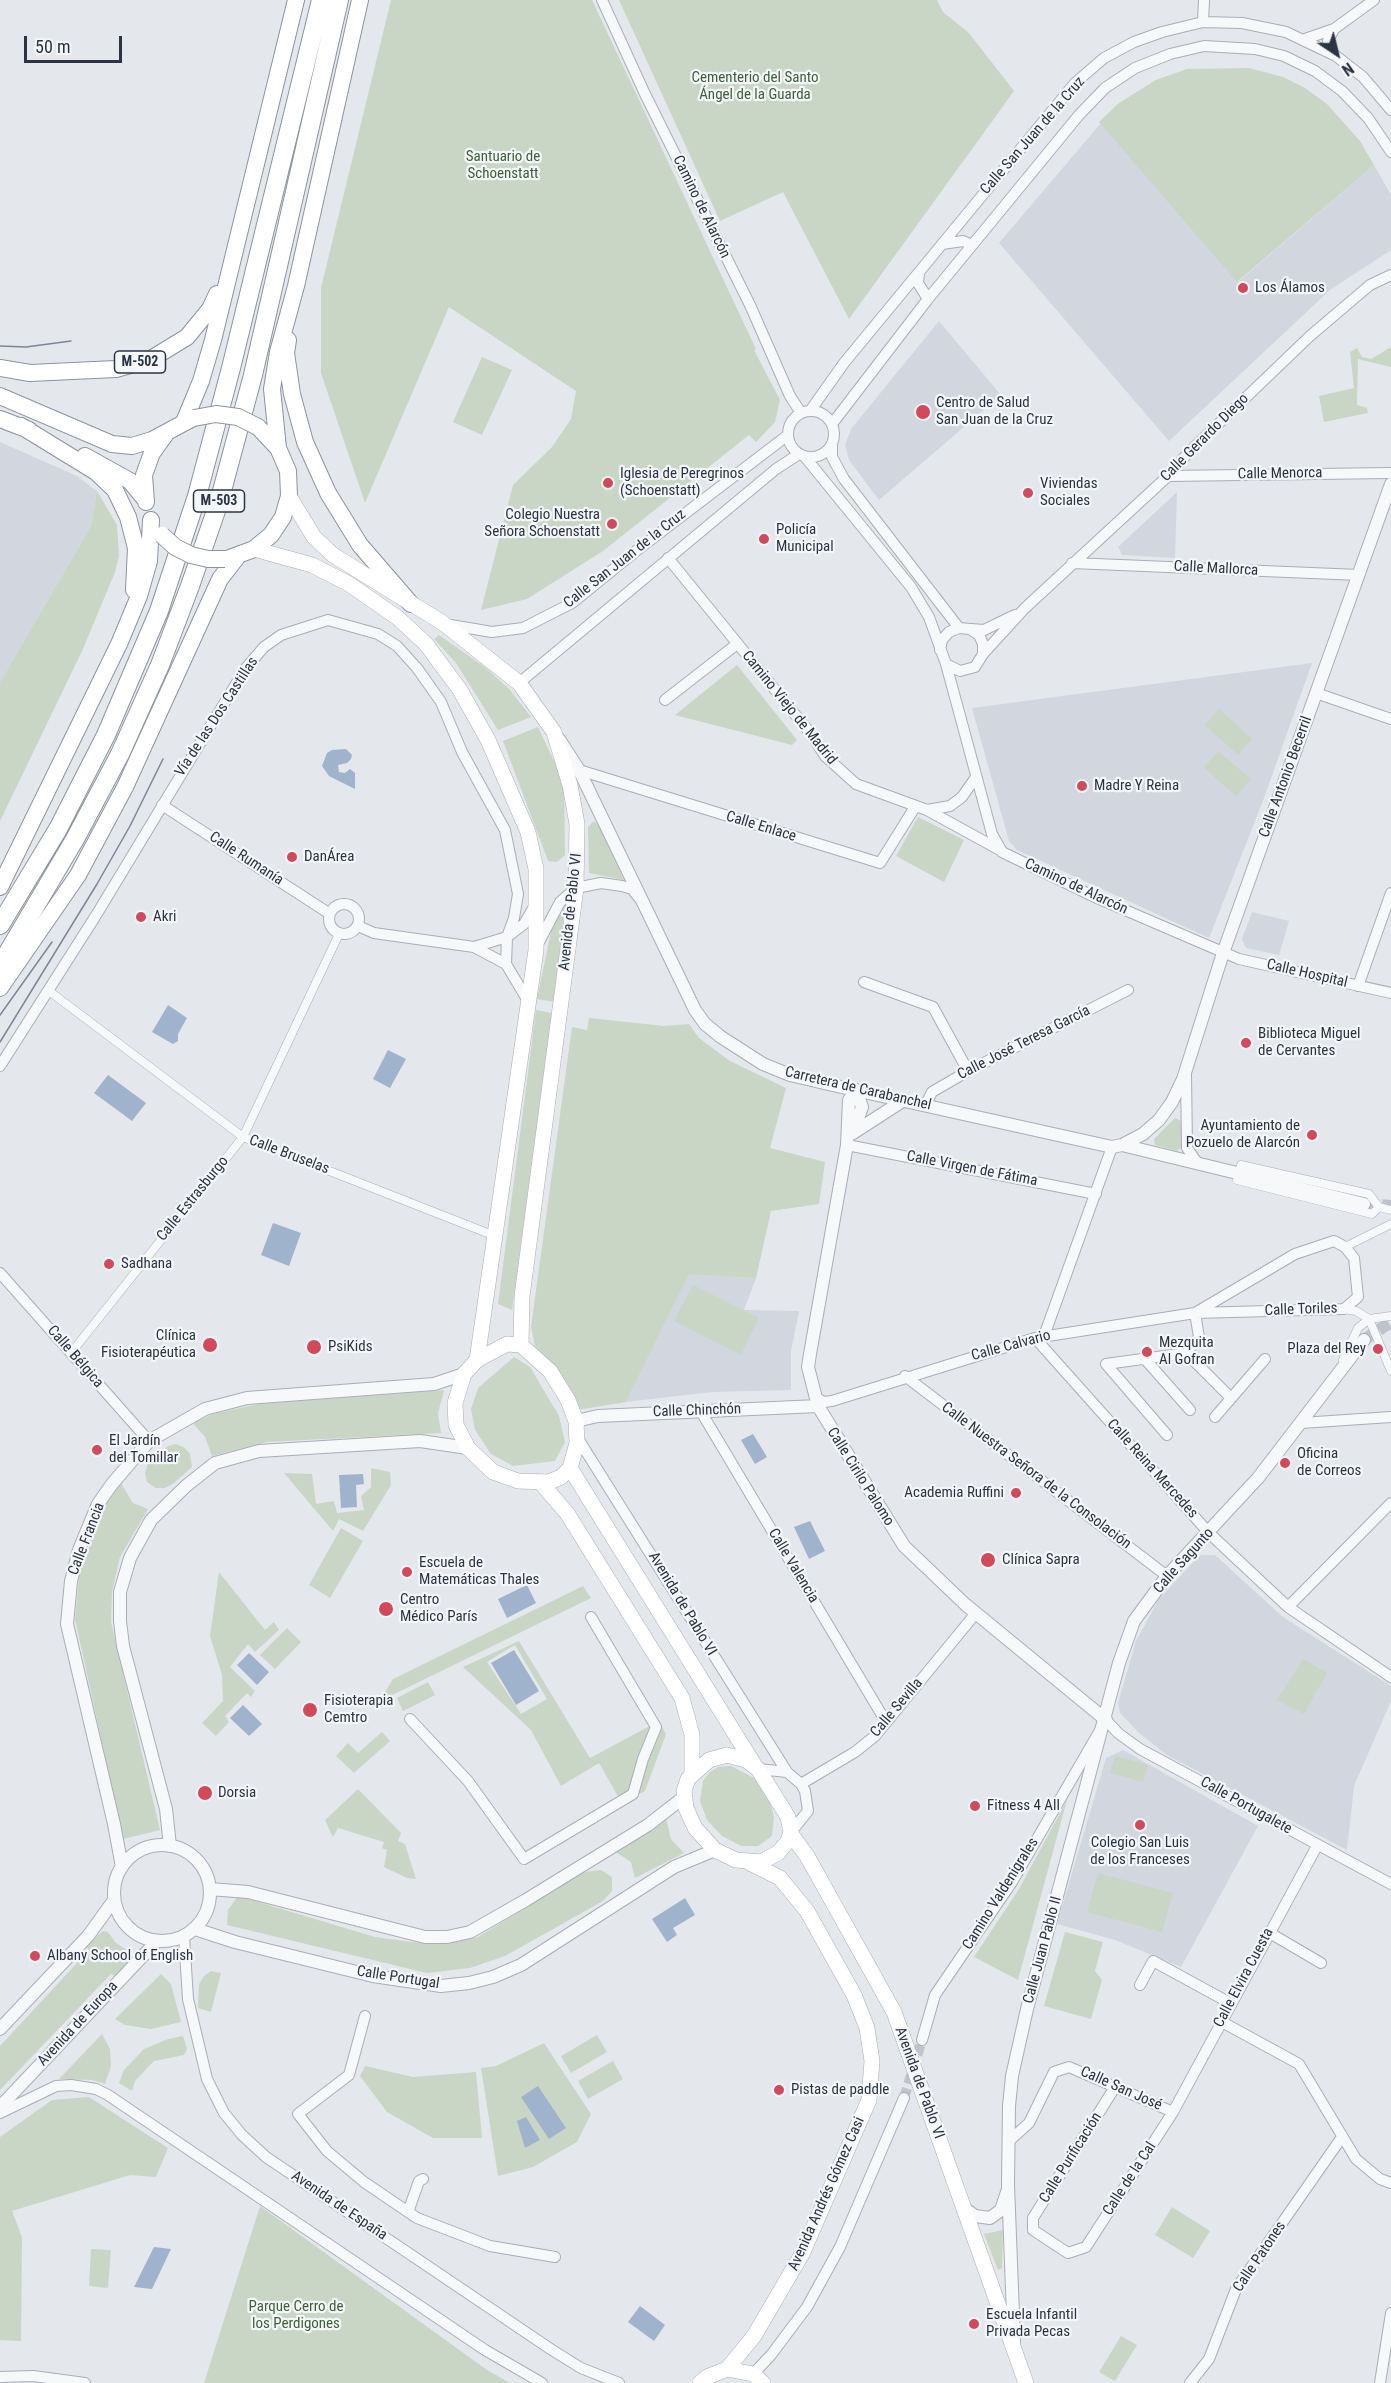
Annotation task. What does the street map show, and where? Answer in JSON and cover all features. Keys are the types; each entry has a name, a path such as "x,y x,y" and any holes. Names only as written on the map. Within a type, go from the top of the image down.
{"highway":[{"path":"189,420 201,381 296,0"},
{"name":"M-503","path":"0,925 58,829 106,735 159,611 197,495 228,380 321,0"},
{"name":"M-503","path":"0,966 75,838 120,754 160,665 190,586 219,502 253,375 339,0"},
{"path":"166,434 152,453 144,475 144,498 151,519 162,535 175,547 191,555 208,559 231,558 254,549 271,535 283,517 289,496 288,471 278,448 272,389 278,352 296,286 360,0"},
{"name":"M-502","path":"0,368 30,373 116,369 151,359 187,337 193,330 210,309 231,263"},
{"path":"296,286 286,352 292,394 305,442 328,494 360,545 411,604"},
{"path":"0,396 112,444 132,446 166,434 189,420 216,414 238,417 258,427 278,448"},
{"path":"0,418 106,465 130,481 144,498"},
{"path":"21,426 96,472 114,490 119,499 128,517 136,548 135,586 126,626"},
{"path":"0,887 139,596 149,561 151,519"},
{"path":"0,988 78,875 125,787 231,558"}],"main road":[{"name":"Avenida de Pablo VI","path":"289,496 314,537 333,555 443,623 519,683 554,732 578,824 576,888 522,1296 521,1345 550,1371 568,1400 576,1421 577,1437 570,1468 757,1768"},
{"name":"Avenida de Pablo VI","path":"254,549 312,565 349,584 398,618 426,644 460,690 513,793 528,832 536,869 538,901 536,950 477,1360"},
{"path":"521,1345 507,1344 477,1360 464,1374 455,1403 460,1436 479,1461 500,1475 518,1481 541,1483 561,1477 570,1468"},
{"path":"541,1483 567,1513 681,1698 691,1728 692,1774"},
{"path":"721,1756 736,1757 757,1768 784,1809 791,1833 778,1853 760,1862 750,1863 725,1856 715,1850 695,1828 684,1797 686,1784 692,1774 709,1760 721,1756"},
{"name":"Avenida de Pablo VI","path":"791,1833 813,1866 894,2012 1026,2383"},
{"name":"Avenida Andrés Gómez Casi","path":"727,2369 754,2336 802,2254 869,2100 872,2061 867,2028 854,1995 807,1911 780,1878 750,1863"},
{"path":"700,2383 707,2377 727,2369 758,2379"}],"street":[{"name":"Camino de Alarcón","path":"602,0 645,94 750,305 790,396 806,412"},
{"path":"1203,0 1203,22"},
{"path":"1305,39 1334,29 1374,0"},
{"name":"Calle San Juan de la Cruz","path":"806,412 1075,83 1104,58 1134,42 1162,32 1203,22 1242,23 1272,28 1305,39 1329,51 1363,77 1391,110"},
{"path":"1329,51 1328,41 1334,29"},
{"name":"Calle San Juan de la Cruz","path":"832,424 928,299 1079,115 1105,88 1135,68 1170,54 1217,46 1255,49 1301,63 1342,91 1368,118 1391,152"},
{"path":"942,244 963,241 972,245"},
{"path":"919,273 918,283 928,299"},
{"name":"Calle Gerardo Diego","path":"983,654 1025,608 1168,476 1197,444 1341,307 1370,285 1391,275"},
{"path":"946,664 960,671 975,667 983,654 983,644 978,635 965,628 844,479 832,458 835,435 832,424 823,414 806,412 792,422 788,435 791,446 802,455 911,587 929,617 946,664 992,834 1002,852"},
{"name":"Calle San Juan de la Cruz","path":"443,623 492,632 523,628 572,603 788,435"},
{"path":"802,455 820,456 832,446"},
{"name":"Calle San Juan de la Cruz","path":"519,683 776,469 802,455"},
{"name":"Calle Menorca","path":"1168,476 1391,473"},
{"name":"Calle Antonio Becerril","path":"1117,1146 1143,1134 1160,1120 1172,1102 1186,1071 1223,953 1391,484"},
{"name":"Camino Viejo de Madrid","path":"668,558 832,763 856,784 927,810 1002,852"},
{"name":"Calle Mallorca","path":"1072,563 1359,575"},
{"name":"Calle Gerardo Diego","path":"965,628 984,630 1025,608"},
{"name":"Vía de las Dos Castillas","path":"0,1066 49,991 245,669 264,647 281,635 328,620 378,634 397,646 441,702 462,752 505,830 518,894 514,918 507,937 506,964"},
{"path":"940,651 942,640 949,632 965,628"},
{"name":"Camino Viejo de Madrid","path":"665,700 737,644"},
{"path":"1316,693 1391,718"},
{"name":"Carretera de Carabanchel","path":"554,732 579,770 695,1010 713,1030 763,1064 790,1075 1196,1161 1364,1204"},
{"name":"Calle Enlace","path":"579,770 880,863 915,807"},
{"path":"927,810 950,806 962,797 976,777"},
{"name":"Calle Rumanía","path":"162,805 330,914"},
{"name":"Camino de Alarcón","path":"1002,852 1097,898 1223,953"},
{"path":"536,950 560,902 576,888 595,884 632,889 650,913"},
{"path":"1358,986 1391,893"},
{"path":"474,947 507,937 524,924 538,901"},
{"path":"350,906 359,916 358,926 351,933 339,934 330,924 330,914 336,907 350,906"},
{"path":"358,926 374,933 474,947 506,964 528,1001"},
{"name":"Calle Estrasburgo","path":"71,1353 243,1137 339,934"},
{"name":"Calle Hospital","path":"1223,953 1391,993"},
{"path":"864,982 933,1006 968,1071"},
{"name":"Calle José Teresa García","path":"926,1104 932,1092 968,1071 1128,990"},
{"name":"Calle Bruselas","path":"49,991 243,1137 495,1236"},
{"name":"Calle Antonio Becerril","path":"1186,1071 1187,1148 1196,1161"},
{"name":"Calle Cirilo Palomo","path":"847,1144 854,1133 862,1107 856,1090"},
{"name":"Calle Cirilo Palomo","path":"856,1090 849,1100 847,1144 808,1367 816,1401 824,1418 904,1546 976,1613 1106,1720"},
{"name":"Calle Cirilo Palomo","path":"854,1133 904,1100"},
{"name":"Calle Virgen de Fátima","path":"847,1144 1096,1194"},
{"path":"1040,1337 1117,1146"},
{"path":"1239,1173 1241,1166 1369,1194 1378,1207"},
{"name":"Carretera de Carabanchel","path":"1239,1173 1237,1180 1347,1208 1372,1214 1378,1207 1391,1210"},
{"path":"1167,1435 1106,1364 1186,1353 1200,1337 1195,1313 1295,1254 1334,1241 1345,1247 1391,1224"},
{"name":"Calle Toriles","path":"1195,1313 1344,1309 1358,1297 1354,1258 1345,1247"},
{"name":"Calle Bélgica","path":"0,1273 149,1441"},
{"path":"1344,1309 1356,1311 1369,1319 1391,1371"},
{"name":"Calle Calvario","path":"832,1401 905,1376 1040,1337 1195,1313"},
{"path":"1369,1319 1391,1316"},
{"name":"Calle Sagunto","path":"1301,1423 1298,1419 1344,1359 1358,1328 1369,1319"},
{"name":"Calle Reina Mercedes","path":"1040,1337 1209,1533 1288,1607 1391,1677"},
{"name":"Calle Sagunto","path":"1106,1720 1119,1663 1134,1621 1167,1576 1209,1533 1301,1423 1365,1341"},
{"path":"1186,1353 1231,1398"},
{"path":"1144,1358 1190,1410"},
{"path":"1215,1417 1264,1359"},
{"name":"Calle Francia","path":"122,1867 114,1824 66,1624 66,1610 79,1550 98,1504 149,1441 205,1409 247,1398 434,1384 464,1374"},
{"name":"Calle Nuestra Señora de la Consolación","path":"905,1376 1167,1576"},
{"path":"816,1401 832,1401"},
{"name":"Calle Chinchón","path":"576,1421 598,1416 816,1401"},
{"path":"824,1418 826,1409 832,1401"},
{"name":"Calle Valencia","path":"700,1410 886,1722"},
{"path":"1301,1423 1391,1417"},
{"name":"Avenida de Pablo VI","path":"577,1437 787,1772 801,1784"},
{"path":"170,1846 166,1809 123,1646 120,1621 120,1592 130,1558 151,1520 215,1462 259,1451 420,1441 468,1448"},
{"path":"1288,1607 1391,1503"},
{"name":"Calle Sevilla","path":"801,1784 855,1752 875,1736 976,1613"},
{"path":"410,1719 468,1781 524,1859 633,1794 643,1759 656,1727 591,1617"},
{"name":"Calle Portugalete","path":"1106,1720 1118,1733 1140,1749 1391,1884"},
{"name":"Camino Valdenigrales","path":"922,2040 935,1995 1012,1882 1106,1720"},
{"name":"Calle Juan Pablo II","path":"1014,2348 1008,2185 1012,2076 1027,2010 1106,1720"},
{"path":"757,1768 787,1772"},
{"path":"791,1833 808,1811 807,1797 801,1784"},
{"path":"210,1889 248,1892 425,1937 447,1937 470,1932 526,1900 648,1825 684,1797"},
{"path":"156,1845 170,1846 182,1849 200,1864 210,1889 207,1911 189,1933 170,1941 156,1942 144,1938 124,1923 114,1900 115,1883 122,1867 143,1849 156,1845"},
{"name":"Calle Elvira Cuesta","path":"1173,2112 1317,1846"},
{"name":"Calle Portugal","path":"189,1933 373,1976 441,1986 469,1983 494,1977 521,1965 674,1867 715,1850"},
{"path":"0,2029 88,1936 114,1900"},
{"path":"1269,1932 1321,1963"},
{"name":"Avenida de España","path":"189,1933 188,1999 207,2079 224,2114 242,2135 266,2157 552,2350 596,2376 619,2383"},
{"name":"Avenida de Europa","path":"0,2107 156,1942"},
{"path":"1140,1985 1153,1961 1230,2003"},
{"path":"364,2016 366,2031 349,2075 298,2114 327,2151 364,2182 417,2218 490,2246 555,2257"},
{"path":"1221,2022 1299,2064 1356,2158 1380,2179 1391,2183"},
{"name":"Calle San José","path":"1009,2141 1029,2122 1054,2073 1069,2067 1173,2112"},
{"path":"0,2114 56,2086 88,2087 108,2095 485,2350 542,2383"},
{"name":"Calle Purificación","path":"1086,2247 1068,2253 1032,2230 1033,2218 1115,2087"},
{"path":"758,2379 771,2355 807,2307 840,2247 904,2098"},
{"name":"Calle de la Cal","path":"1086,2247 1173,2112"},
{"name":"Calle Patones","path":"1190,2383 1209,2359 1236,2289 1342,2137"},
{"path":"408,2212 419,2181 423,2179"},
{"name":"Calle Juan Pablo II","path":"964,2208 975,2216 990,2218 1001,2210 1008,2185"},
{"path":"1380,2383 1391,2313"},
{"path":"0,2377 33,2376 85,2383"}],"shaded area":[{"path":"1101,123 1238,282 1374,165 1391,195 1391,250 1330,290 1169,441 999,243"},
{"name":"Centro de Salud San Juan de la Cruz","path":"939,321 1001,395 879,500 849,460 845,445 851,429"},
{"path":"0,442 77,476 97,491 91,526 0,682"},
{"path":"1177,492 1175,558 1122,555 1118,547"},
{"path":"1312,663 1264,798 1209,938 1017,850 1009,841 972,708"},
{"path":"1252,912 1289,921 1279,955 1246,948 1242,939"},
{"path":"689,1273 756,1278 744,1310 799,1311 791,1351 791,1390 712,1392 626,1402"},
{"path":"1200,1555 1215,1555 1283,1617 1391,1686 1391,1701 1354,1786 1347,1850 1167,1755 1139,1733 1120,1713 1118,1703 1136,1641 1159,1599"},
{"path":"1123,1750 1258,1826 1181,1967 1115,1940 1057,1924 1106,1758"}],"green space":[{"name":"Santuario de Schoenstatt","path":"391,0 592,0 756,349 754,350 780,400 775,422 756,442 749,435 603,551 527,599 481,610 513,485 552,447 571,419 576,391 449,307 365,503 321,373 321,288"},
{"name":"Cementerio del Santo Ángel de la Guarda","path":"619,0 937,0 943,12 969,33 1014,91 849,319 783,192 720,221"},
{"path":"1249,68 1283,77 1305,88 1327,104 1360,141 1374,165 1237,282 1099,122 1119,103 1156,80 1187,69"},
{"path":"1391,347 1391,367 1358,359 1357,405 1367,408 1368,413 1324,422 1319,396 1354,388 1350,352 1357,348 1362,357 1371,359"},
{"path":"482,357 512,370 482,435 453,422"},
{"path":"97,491 117,525 119,556 115,572 83,649 0,821 0,682 91,526"},
{"path":"439,635 486,668 510,690 531,717 498,730 456,663 434,639"},
{"path":"737,665 797,740 792,745 675,715"},
{"path":"1219,709 1252,739 1238,755 1205,725"},
{"path":"538,727 564,782 565,855 557,862 548,861 503,741"},
{"path":"1218,751 1251,779 1236,796 1204,768"},
{"path":"918,817 964,840 944,882 896,856"},
{"path":"594,821 599,825 624,880 589,873 588,827"},
{"path":"566,897 554,1002 537,999 552,927"},
{"path":"536,1010 552,1013 512,1310 498,1304"},
{"path":"589,1018 664,1026 689,1024 699,1038 730,1061 786,1088 770,1148 825,1162 819,1204 771,1211 756,1278 689,1274 626,1402 577,1410 556,1368 535,1346 531,1327 572,1027 587,1030"},
{"path":"1175,1118 1181,1121 1182,1147 1177,1151 1155,1145 1154,1139"},
{"path":"693,1285 759,1318 741,1355 674,1321"},
{"path":"514,1357 530,1367 559,1416 565,1442 555,1461 513,1466 491,1454 475,1430 471,1409 478,1388"},
{"path":"444,1390 438,1413 441,1433 267,1442 212,1456 205,1437 193,1423 213,1414 258,1404"},
{"path":"176,1444 185,1448 190,1454 192,1467 174,1483 165,1488 156,1488 147,1482 145,1473 148,1463 168,1446"},
{"path":"371,1468 390,1472 391,1485 363,1531 339,1519 333,1531 284,1473 312,1474 316,1504 334,1501 337,1513 364,1510 361,1496 371,1487"},
{"path":"121,1483 133,1503 148,1509 120,1557 112,1592 111,1622 160,1830 123,1839 75,1619 79,1577 101,1512"},
{"path":"341,1528 363,1541 330,1598 309,1585"},
{"path":"219,1572 265,1630 274,1622 279,1630 255,1652 248,1644 230,1667 255,1691 251,1697 247,1693 225,1716 229,1722 216,1736 202,1723 223,1701 222,1675 210,1636"},
{"path":"583,1586 591,1598 386,1698 383,1695 393,1679"},
{"path":"287,1628 301,1642 275,1669 260,1655"},
{"path":"519,1641 590,1758 659,1721 666,1734 645,1791 622,1803 599,1763 561,1786 531,1730 463,1667","holes":["515,1645 547,1699 521,1714 487,1662"]},
{"path":"1303,1659 1327,1673 1304,1714 1277,1700"},
{"path":"428,1682 435,1695 403,1711 397,1698"},
{"path":"382,1732 390,1741 354,1773 336,1756 348,1743 358,1753"},
{"path":"1115,1756 1148,1765 1143,1782 1110,1773"},
{"path":"731,1766 754,1778 771,1805 774,1817 772,1836 758,1846 741,1846 722,1836 707,1820 700,1801 703,1781 709,1773 718,1767"},
{"path":"358,1789 401,1833 398,1841 405,1844 416,1879 407,1878 384,1867 387,1850 382,1848 384,1842 338,1828 333,1837 325,1820"},
{"path":"1067,1800 1018,1980 974,1957 1019,1889"},
{"path":"666,1818 671,1839 684,1853 635,1878 631,1862 614,1851"},
{"path":"601,1870 612,1877 612,1891 603,1901 505,1956 470,1968 427,1973 227,1925 228,1910 238,1896 375,1937 419,1943 448,1943 478,1937 584,1872"},
{"path":"1098,1873 1173,1893 1162,1932 1087,1912"},
{"path":"103,1931 108,1932 116,1943 132,1953 132,1959 116,1977 111,1974 0,2090 0,2046 89,1950 86,1946"},
{"path":"1065,1932 1103,1942 1095,1971 1102,1980 1091,2019 1044,2006"},
{"path":"211,1971 221,1973 211,2012 198,2008 199,1984"},
{"path":"161,1974 171,1984 181,2022 151,2029 125,2025 115,2019"},
{"path":"102,2034 110,2049 111,2066 105,2084 92,2080 59,2079"},
{"path":"597,2035 607,2052 571,2073 561,2056"},
{"path":"183,2036 187,2049 184,2055 154,2061 135,2081 132,2091 119,2083 124,2070 144,2049 168,2039"},
{"path":"544,2043 591,2114 577,2142 533,2167 498,2176 481,2068 496,2066"},
{"path":"613,2061 623,2079 588,2099 578,2081"},
{"path":"365,2066 413,2077 476,2072 482,2138 433,2138 387,2112 360,2076"},
{"path":"89,2097 168,2148 156,2177 130,2175 12,2211 22,2237 21,2341 0,2340 0,2137 52,2100"},
{"name":"Parque Cerro de los Perdigones","path":"260,2206 487,2370 510,2383 204,2383"},
{"path":"1172,2207 1210,2231 1193,2258 1155,2235"},
{"path":"1003,2230 1002,2268 998,2270 984,2234"},
{"path":"91,2249 111,2250 108,2288 89,2286"},
{"path":"1121,2336 1137,2345 1115,2381 1099,2372"}],"water":[{"path":"346,749 352,755 351,759 347,763 338,765 339,772 345,773 350,769 355,773 355,789 329,776 322,766 327,753 332,750"},
{"path":"168,1005 187,1018 178,1034 178,1041 173,1044 152,1032"},
{"path":"388,1050 406,1059 390,1088 373,1079"},
{"path":"108,1075 146,1103 132,1121 94,1093"},
{"path":"273,1223 301,1233 289,1266 261,1255"},
{"path":"753,1434 767,1457 755,1464 741,1440"},
{"path":"363,1474 364,1484 356,1485 357,1507 341,1508 339,1475"},
{"path":"810,1521 825,1551 809,1559 794,1527"},
{"path":"527,1585 536,1603 507,1618 498,1599"},
{"path":"514,1650 539,1691 516,1705 491,1663"},
{"path":"249,1653 269,1672 257,1685 237,1665"},
{"path":"243,1705 262,1724 249,1736 230,1718"},
{"path":"685,1898 695,1915 673,1928 677,1935 667,1942 652,1919"},
{"path":"538,2086 566,2128 549,2139 521,2097"},
{"path":"526,2117 540,2140 525,2148 517,2121"},
{"path":"154,2247 171,2249 152,2289 134,2287"},
{"path":"640,2306 665,2325 654,2341 628,2322"}],"tunnel":[{"path":"1364,1204 1391,1206"},
{"path":"1364,1340 1391,1322"},
{"path":"904,2098 922,2040"}],"tram line":[{"path":"0,346 26,347 71,341"},
{"path":"0,1042 97,884 130,826 163,759"},
{"path":"0,1015 52,942"}],"place":[{"name":"Los Álamos","path":"1243,288"},
{"name":"Centro de Salud San Juan de la Cruz","path":"923,412"},
{"name":"Iglesia de Peregrinos (Schoenstatt)","path":"608,483"},
{"name":"Viviendas Sociales","path":"1028,493"},
{"name":"Colegio Nuestra Señora Schoenstatt","path":"612,524"},
{"name":"Policía Municipal","path":"764,539"},
{"name":"Madre Y Reina","path":"1082,786"},
{"name":"DanÁrea","path":"292,857"},
{"name":"Akri","path":"141,917"},
{"name":"Biblioteca Miguel de Cervantes","path":"1246,1043"},
{"name":"Ayuntamiento de Pozuelo de Alarcón","path":"1312,1135"},
{"name":"Sadhana","path":"109,1264"},
{"name":"Clínica Fisioterapéutica","path":"210,1345"},
{"name":"PsiKids","path":"314,1347"},
{"name":"Plaza del Rey","path":"1378,1349"},
{"name":"Mezquita Al Gofran","path":"1147,1352"},
{"name":"El Jardín del Tomillar","path":"97,1450"},
{"name":"Oficina de Correos","path":"1285,1463"},
{"name":"Academia Ruffini","path":"1016,1493"},
{"name":"Clínica Sapra","path":"988,1560"},
{"name":"Escuela de Matemáticas Thales","path":"407,1572"},
{"name":"Centro Médico París","path":"386,1609"},
{"name":"Fisioterapia Cemtro","path":"310,1710"},
{"name":"Dorsia","path":"205,1793"},
{"name":"Fitness 4 All","path":"975,1806"},
{"name":"Colegio San Luis de los Franceses","path":"1140,1825"},
{"name":"Albany School of English","path":"35,1956"},
{"name":"Pistas de paddle","path":"779,2090"},
{"name":"Escuela Infantil Privada Pecas","path":"974,2324"}]}
